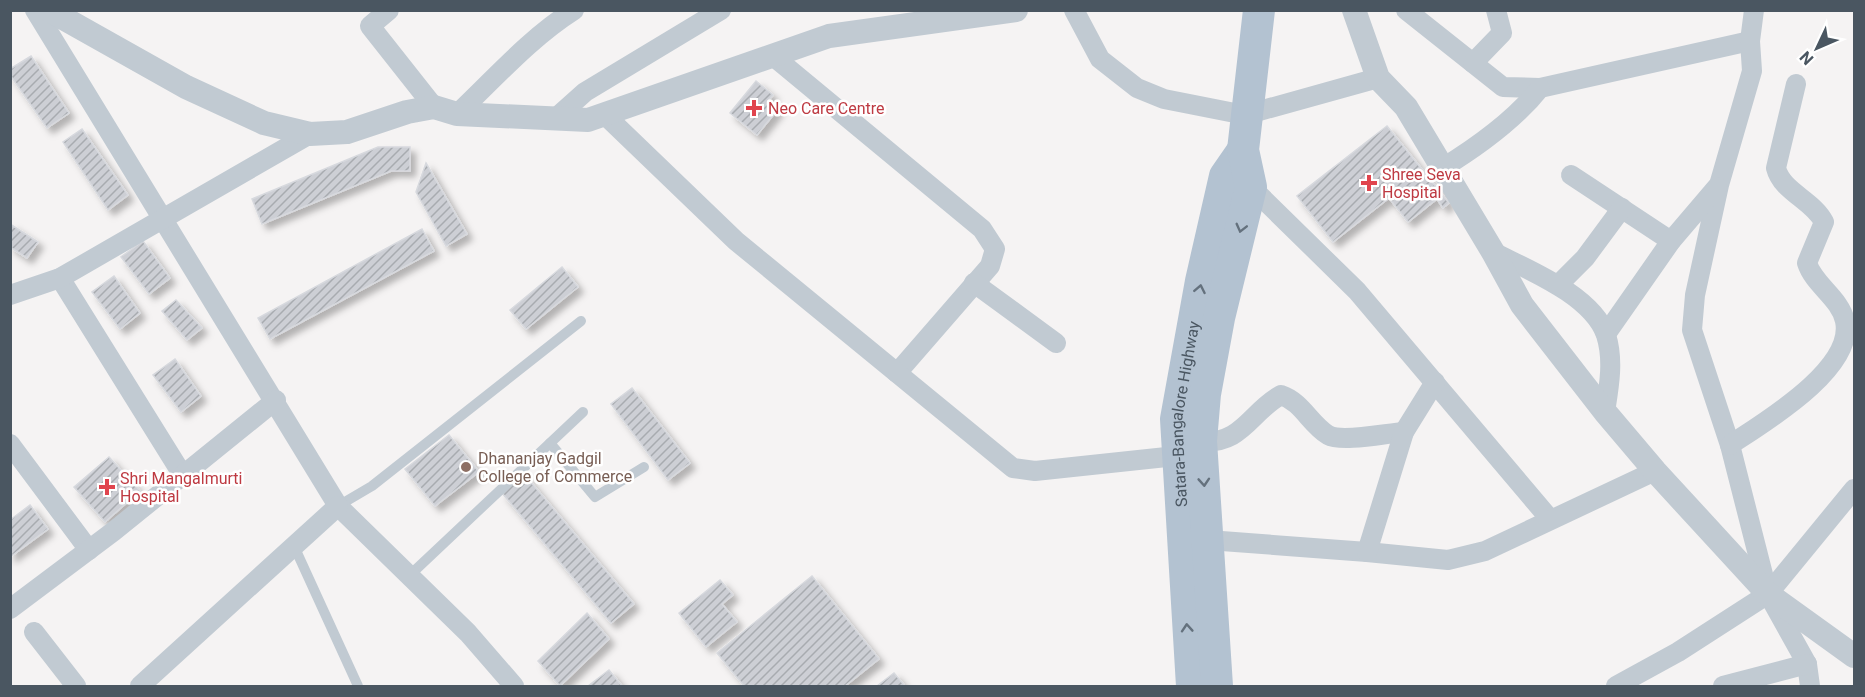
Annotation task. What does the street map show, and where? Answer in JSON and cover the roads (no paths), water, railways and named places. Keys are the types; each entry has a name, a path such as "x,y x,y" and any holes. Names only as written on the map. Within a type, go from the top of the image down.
{"main road":[{"name":"Satara-Bangalore Highway","path":"1218,687 1208,540 1189,448 1176,419 1181,383 1238,182 1259,10"},
{"name":"Satara-Bangalore Highway","path":"1189,448 1192,687"}],"street":[{"path":"35,10 276,400 338,506 468,633 514,687"},
{"path":"49,10 186,87 264,123 310,134 346,132 407,112 434,107 458,114 588,120 829,36 1016,10"},
{"path":"389,10 370,26 434,107"},
{"path":"458,114 518,55 554,23 574,10"},
{"path":"1074,10 1100,59 1137,88 1164,99 1245,115 1378,78"},
{"path":"1354,10 1378,78 1406,107 1522,305 1605,412 1655,471 1768,594 1854,656"},
{"path":"1406,10 1503,87 1540,88 1750,41"},
{"path":"1473,63 1502,33 1496,10"},
{"path":"1754,10 1750,41 1752,72 1719,185 1695,295 1692,330 1730,445 1768,594 1807,664 1810,687"},
{"path":"557,117 585,92 719,11"},
{"path":"773,56 982,229 995,249 994,258 897,373"},
{"path":"1730,445 1792,403 1819,380 1844,339 1845,321 1839,308 1811,274 1807,263 1824,222 1819,213 1785,184 1776,168 1796,84"},
{"path":"1441,169 1482,142 1527,104 1540,88"},
{"path":"605,115 735,241 1013,468 1035,471 1215,442 1244,429 1271,401 1281,395 1290,398 1329,436 1340,438 1404,432"},
{"path":"10,295 60,278 162,217 310,134"},
{"path":"1571,175 1671,241"},
{"path":"1238,182 1357,291 1549,518"},
{"path":"1606,334 1671,241 1719,185"},
{"path":"1558,285 1585,258 1622,208"},
{"path":"1493,252 1558,285 1589,310 1606,334 1611,374 1605,412"},
{"path":"60,278 182,474"},
{"path":"974,283 1056,343"},
{"path":"1367,552 1404,432 1435,382"},
{"path":"10,609 276,400"},
{"path":"10,444 88,550"},
{"path":"1208,540 1448,560 1485,551 1549,518 1655,471"},
{"path":"1616,687 1678,652 1768,594 1854,489"},
{"path":"140,687 338,506"},
{"path":"34,632 76,687"},
{"path":"1723,686 1807,664"}],"lane":[{"path":"338,506 372,486 581,321"},
{"path":"410,575 583,412"},
{"path":"550,443 595,497 644,468"},
{"path":"294,546 358,687"}],"place":[{"name":"Neo Care Centre","path":"754,108"},
{"name":"Shree Seva Hospital","path":"1369,183"},
{"name":"Dhananjay Gadgil College of Commerce","path":"466,467"},
{"name":"Shri Mangalmurti Hospital","path":"107,487"}]}
